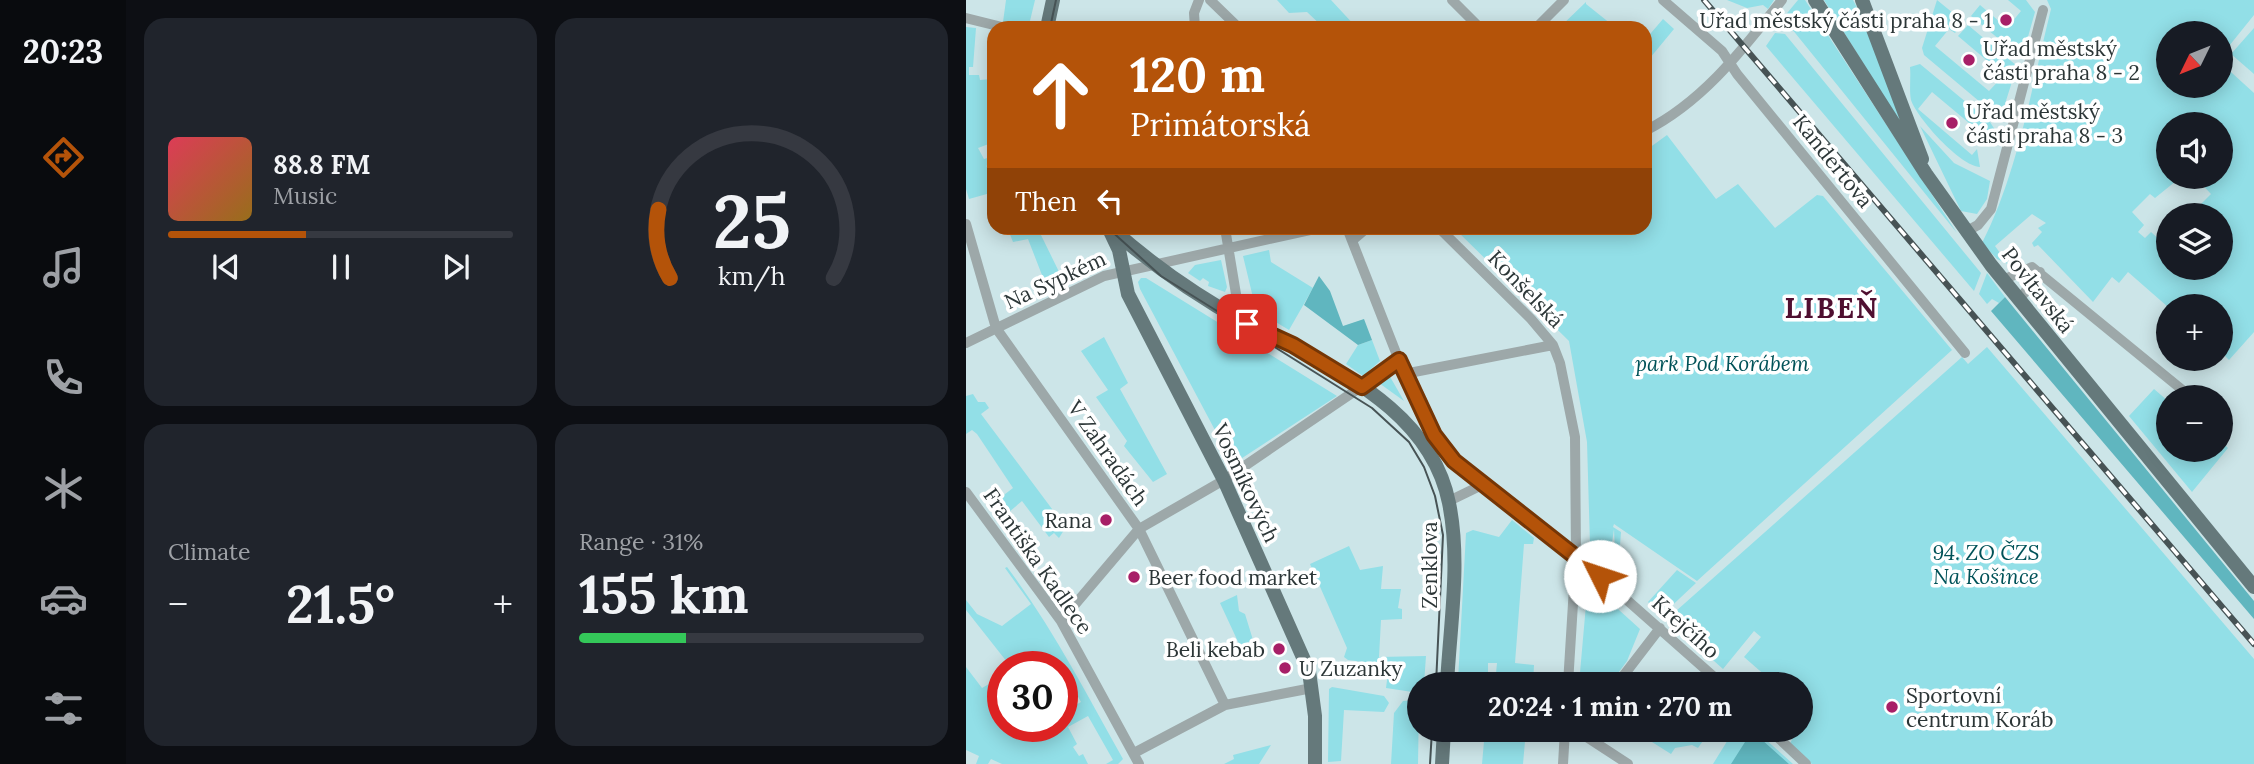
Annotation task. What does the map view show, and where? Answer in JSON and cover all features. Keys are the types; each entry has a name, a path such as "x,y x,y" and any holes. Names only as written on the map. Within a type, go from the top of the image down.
{"main road":[{"path":"1049,21 1054,0"},
{"path":"1862,0 1915,134 1926,174"},
{"name":"Povltavská","path":"1816,2 1926,174 2003,280 2254,587"},
{"name":"Vosmíkových","path":"1113,235 1119,250 1128,294 1224,480 1309,671 1315,764"},
{"name":"Zenklova","path":"1118,235 1152,264 1247,324 1293,345 1362,387 1396,412 1411,427 1436,463 1449,501 1454,557 1448,672"},
{"path":"1434,435 1436,463"},
{"path":"1442,764 1443,742"}],"street":[{"path":"1195,21 1194,13 1199,0"},
{"path":"1210,0 1232,21"},
{"path":"1452,0 1473,21"},
{"path":"1543,21 1564,0"},
{"name":"Kandertova","path":"1663,0 1731,63 1737,74 1965,354"},
{"path":"1652,127 1682,108 1731,63 1782,0"},
{"path":"1967,231 1978,225 1991,209 2043,9"},
{"path":"966,18 987,23"},
{"name":"V Zahradách","path":"966,223 996,328 1139,530 1225,705"},
{"path":"1226,235 1228,259 1237,300"},
{"path":"1122,270 1286,235"},
{"name":"Krejčího","path":"1351,235 1404,374 1434,435 1454,461 1576,555 1709,672"},
{"path":"1354,239 1359,235"},
{"name":"Konšelská","path":"1446,235 1531,319 1553,345 1575,438 1576,555 1569,672"},
{"path":"2003,280 2032,267 2177,385"},
{"name":"Na Sypkém","path":"966,343 1122,270"},
{"path":"2019,300 2040,272"},
{"path":"1404,374 1553,345"},
{"path":"1061,621 1139,530 1224,480 1399,360"},
{"path":"1449,501 1484,484"},
{"name":"Františka Kadlece","path":"966,492 1061,621 1139,764"},
{"path":"1627,672 1660,628"},
{"path":"1134,753 1225,705 1312,688"},
{"path":"1563,764 1564,742"},
{"path":"1596,742 1629,764"},
{"path":"1783,742 1806,764"}],"green space":[{"path":"1006,0 1035,0 1030,21 1003,21"},
{"path":"1277,0 1331,0 1350,21 1317,21 1307,12 1289,13"},
{"path":"1727,0 1774,0 1768,9 1763,5 1747,8"},
{"path":"1798,0 1805,0 1957,233 1783,18"},
{"path":"1824,0 1853,0 1874,40 1905,131"},
{"path":"1937,0 1964,22 1955,33 1949,29 1935,46 1989,91 2004,75 1958,36 1968,25 2017,66 2004,107 1992,112 1924,55 1922,48"},
{"path":"2008,0 2026,0 2035,12 2022,58 1971,16 1980,5 2007,28 2021,11"},
{"path":"2047,0 2254,0 2254,15 2233,41 2233,21 2156,21 2156,98 2233,98 2233,74 2254,93 2254,332 2233,356 2233,294 2156,294 2156,296 2128,272 2119,283 2112,277 2093,302 2038,245 2034,247 2032,243 2042,232 2038,228 2046,223 2032,214 1995,246 2008,264 1997,259 1982,243 1995,216 2015,158 2051,9","holes":["2156,112 2233,112 2233,189 2206,189 2211,194 2202,203 2233,203 2233,280 2156,280 2156,237 2151,232 2145,238 2138,232 2144,225 2132,212 2150,194 2155,198 2166,189 2156,189"]},
{"path":"1586,2 1607,21 1566,21"},
{"path":"1663,19 1674,29 1652,56 1652,32"},
{"path":"966,27 976,28 973,67 969,67 969,75 979,75 980,80 987,79 987,145 978,148 984,159 987,158 987,194 969,199 966,189"},
{"path":"2254,28 2254,74 2233,56 2233,52"},
{"path":"1775,33 1785,34 1981,273 1974,291 1766,46"},
{"path":"1920,64 1990,122 1997,133 1996,138 1987,138 1932,92 1918,109 1972,155 1977,149 1980,167 1972,165 1951,150 1930,129 1915,108 1910,96 1910,67"},
{"path":"1920,126 1954,163 1990,181 1987,199 1977,214 1961,211"},
{"name":"park Pod Korábem","path":"1667,135 1716,199 1738,184 1775,228 1817,195 1823,196 1952,350 1697,581 1614,524 1613,527 1621,532 1620,545 1625,563 1616,574 1614,529 1609,564 1590,545 1587,442 1569,341 1461,235 1652,235 1652,146"},
{"path":"1010,235 1041,235 1063,280 1047,288 1028,239 1013,242"},
{"path":"1269,250 1271,262 1313,288 1289,330 1256,310 1243,256"},
{"path":"1221,260 1227,287 1225,292 1208,286 1209,282 1203,278 1200,281 1188,273 1195,265"},
{"path":"1987,273 2005,297 1999,303 1992,299 1987,304 1979,294"},
{"path":"1141,278 1146,278 1337,396 1233,464 1140,289 1138,282"},
{"path":"1104,337 1128,383 1120,389 1167,474 1153,482 1124,446 1127,441 1096,397 1108,390 1081,351"},
{"path":"1372,340 1380,361 1363,376 1346,364 1358,345"},
{"name":"94. ZO ČZS Na Košince","path":"1987,347 2254,659 2254,764 1812,764 1789,746 1791,742 1813,742 1813,672 1761,672 1744,657 1761,637 1754,631 1723,669 1667,619 1962,357 1968,364"},
{"path":"1389,375 1404,401 1379,383"},
{"path":"2154,389 2156,391 2156,449 2129,416"},
{"path":"973,394 978,402 985,402 989,408 981,414 1058,517 1069,522 1059,538 1054,533 1049,537 1022,501 1002,518 992,504 1013,488 977,434 972,430 966,434 966,396"},
{"path":"2167,462 2217,462 2192,492"},
{"path":"1512,520 1534,538 1533,544 1524,544 1515,663 1534,665 1534,672 1496,672 1497,663 1488,663 1488,672 1458,672 1466,533 1473,530 1499,537"},
{"path":"1349,546 1360,570 1383,566 1381,589 1401,589 1398,608 1402,609 1402,619 1381,620 1379,657 1426,656 1425,672 1407,672 1407,691 1386,688 1389,665 1348,660 1344,657 1347,648 1310,564"},
{"path":"1007,567 1039,613 1062,651 998,651 966,610 966,600 977,614 1002,626 1031,604 1005,568"},
{"path":"1677,570 1696,583 1662,615 1648,602"},
{"path":"1588,582 1640,629 1627,661 1619,672 1580,672"},
{"path":"1237,595 1239,611 1245,614 1253,640 1240,646 1220,603"},
{"path":"966,667 982,688 987,685 987,742 1076,742 1073,747 1079,756 1083,754 1088,764 1002,764 991,759 988,764 976,764 979,756 966,750"},
{"path":"1078,678 1123,759 1118,764 1106,764 1113,760 1088,716 1078,722 1078,704 1081,702 1078,697"},
{"path":"1332,687 1384,696 1389,703 1384,712 1344,710 1341,761 1328,762 1329,689"},
{"path":"1403,701 1407,701 1407,742 1418,742 1418,764 1391,764 1394,713"},
{"path":"1484,742 1525,742 1523,764 1482,764"},
{"path":"1652,742 1702,742 1698,748 1692,745 1675,748 1671,754"},
{"path":"1727,742 1768,742 1793,764 1713,764"},
{"path":"1271,745 1259,764 1224,764 1234,759 1233,755"}],"shaded area":[{"path":"1319,276 1330,291 1343,326 1364,319 1372,340 1358,345 1304,305"},
{"path":"2005,297 2254,601 2254,619 1991,311"},
{"path":"1745,742 1764,742 1789,764 1731,764"}],"tram line":[{"path":"1052,21 1056,0"},
{"path":"1116,235 1161,276 1372,408 1409,442 1424,467 1435,496 1443,535 1437,672"},
{"path":"1430,764 1431,742"}],"railway":[{"path":"1704,0 2254,644"}],"place":[{"name":"Uřad městský části praha 8 - 1","path":"2006,20"},
{"name":"Uřad městský části praha 8 - 2","path":"1969,60"},
{"name":"Uřad městský části praha 8 - 3","path":"1952,123"},
{"name":"Rana","path":"1106,520"},
{"name":"Beer food market","path":"1134,577"},
{"name":"Beli kebab","path":"1279,649"},
{"name":"U Zuzanky","path":"1285,668"},
{"name":"Sportovní centrum Koráb","path":"1892,707"}],"district":[{"name":"LIBEŇ","path":"1832,308"}],"route":[{"path":"1247,324 1293,345 1362,387 1399,360 1413,396 1434,435 1454,461 1600,576"}]}
